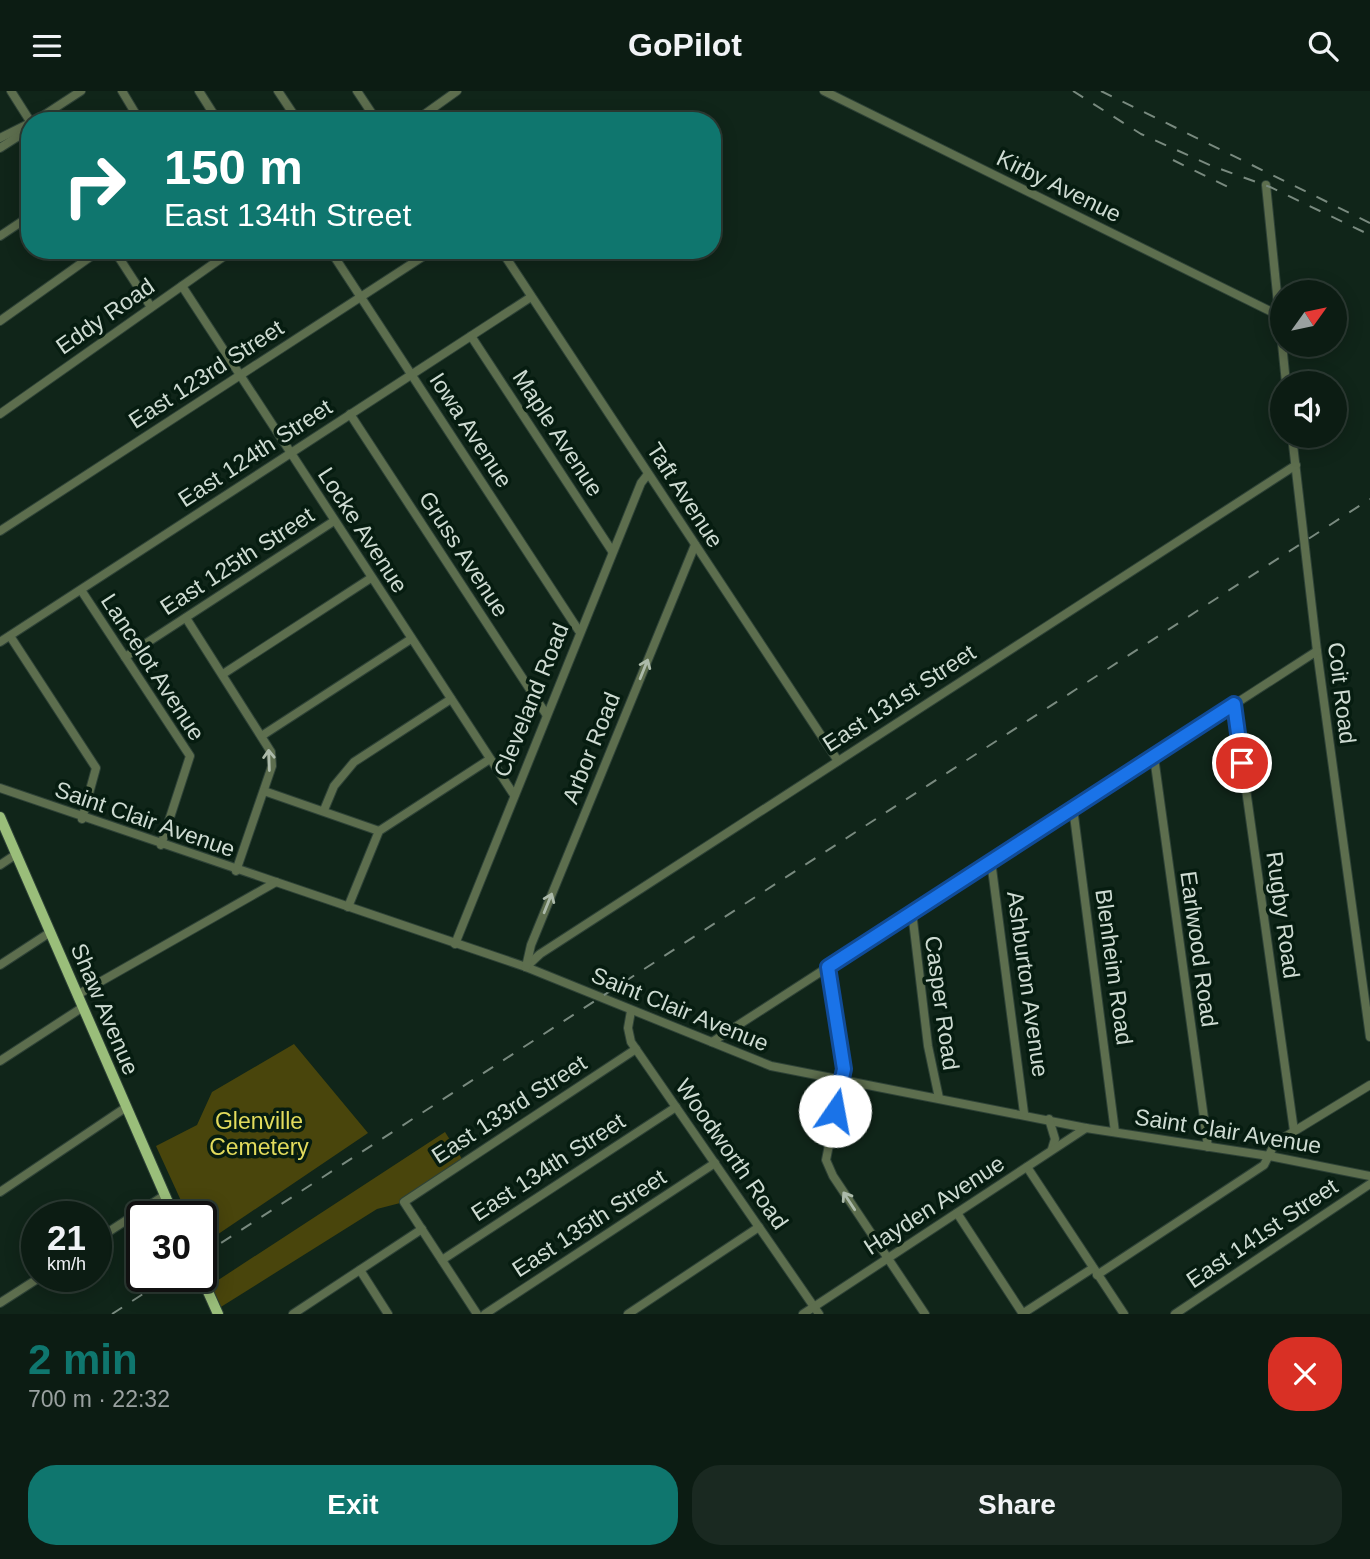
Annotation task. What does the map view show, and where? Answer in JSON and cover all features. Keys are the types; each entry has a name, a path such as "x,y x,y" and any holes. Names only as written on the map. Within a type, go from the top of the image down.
{"main road":[{"name":"Shaw Avenue","path":"0,817 168,1201"},
{"path":"208,1292 218,1314"}],"street":[{"path":"11,91 24,112"},
{"path":"48,112 81,91"},
{"path":"122,91 135,112"},
{"path":"199,91 212,112"},
{"path":"278,91 292,112"},
{"path":"358,91 371,112"},
{"path":"425,112 443,95 457,91"},
{"name":"Kirby Avenue","path":"824,91 1270,311"},
{"path":"0,138 21,128"},
{"path":"0,148 21,135"},
{"path":"1266,185 1275,280"},
{"path":"0,236 21,222"},
{"path":"0,321 87,259"},
{"path":"120,259 151,307"},
{"name":"Eddy Road","path":"0,414 182,286 216,259"},
{"name":"Iowa Avenue","path":"336,259 579,631"},
{"name":"East 123rd Street","path":"0,531 419,259"},
{"name":"Taft Avenue","path":"507,259 838,761"},
{"name":"Locke Avenue","path":"182,286 514,796"},
{"name":"East 124th Street","path":"0,642 531,297"},
{"name":"Maple Avenue","path":"471,336 612,551"},
{"name":"Gruss Avenue","path":"350,414 546,715"},
{"name":"Coit Road","path":"1294,448 1317,651 1370,1037"},
{"name":"East 131st Street","path":"526,967 540,954 1296,465"},
{"name":"Cleveland Road","path":"455,944 579,631 641,483 648,474"},
{"name":"East 125th Street","path":"125,657 334,521"},
{"name":"Arbor Road","path":"526,967 531,945 695,545"},
{"path":"223,674 372,578"},
{"name":"Lancelot Avenue","path":"81,590 190,756 161,845"},
{"path":"186,618 263,735 271,752 272,766 236,871"},
{"path":"10,636 96,768 82,819"},
{"path":"263,735 411,639"},
{"path":"712,1042 1317,651"},
{"path":"324,810 334,786 354,762 451,699"},
{"name":"Rugby Road","path":"1234,704 1294,1131"},
{"name":"Earlwood Road","path":"1154,757 1208,1147"},
{"path":"348,907 379,831 490,759"},
{"name":"Saint Clair Avenue","path":"0,788 82,819 526,967 771,1066 1024,1113 1086,1128 1269,1156 1370,1176"},
{"path":"264,790 379,831"},
{"name":"Blenheim Road","path":"1073,808 1115,1132"},
{"path":"0,865 15,855"},
{"name":"Ashburton Avenue","path":"991,861 1024,1113"},
{"path":"76,995 276,882"},
{"name":"Casper Road","path":"912,912 928,1046 939,1098"},
{"path":"0,965 49,933"},
{"path":"828,967 844,1069 827,1160 832,1176 925,1314"},
{"path":"0,1061 83,1007"},
{"name":"Woodworth Road","path":"631,1011 629,1036 636,1049 816,1311"},
{"name":"East 133rd Street","path":"422,1229 404,1202 636,1049"},
{"path":"957,1213 1022,1314 1264,1165 1275,1143 1370,1085"},
{"name":"East 134th Street","path":"442,1260 676,1107"},
{"path":"0,1192 125,1108"},
{"path":"1049,1119 1055,1139 1051,1151"},
{"name":"Hayden Avenue","path":"803,1314 816,1311 886,1259 1086,1128"},
{"name":"East 135th Street","path":"485,1314 715,1163"},
{"path":"1027,1167 1124,1314"},
{"name":"East 141st Street","path":"1175,1314 1370,1184"},
{"path":"112,1230 165,1195"},
{"path":"628,1314 759,1227"},
{"path":"293,1314 422,1229 477,1314"},
{"path":"360,1270 388,1314"},
{"path":"0,1303 21,1290"}],"green space":[{"name":"Glenville Cemetery","path":"294,1044 368,1133 217,1235 217,1201 181,1201 156,1146 197,1125 212,1092"},
{"path":"445,1132 464,1162 404,1202 377,1209 216,1310 208,1292 217,1292 217,1281"}],"railway":[{"path":"1073,91 1141,134 1212,166 1270,187 1370,235"},
{"path":"1101,91 1370,223"},
{"path":"1173,160 1232,189"},
{"path":"217,1246 1370,499"},
{"path":"112,1314 146,1292"}],"route":[{"path":"835,1111 844,1069 828,967 1234,704 1242,763"}]}
